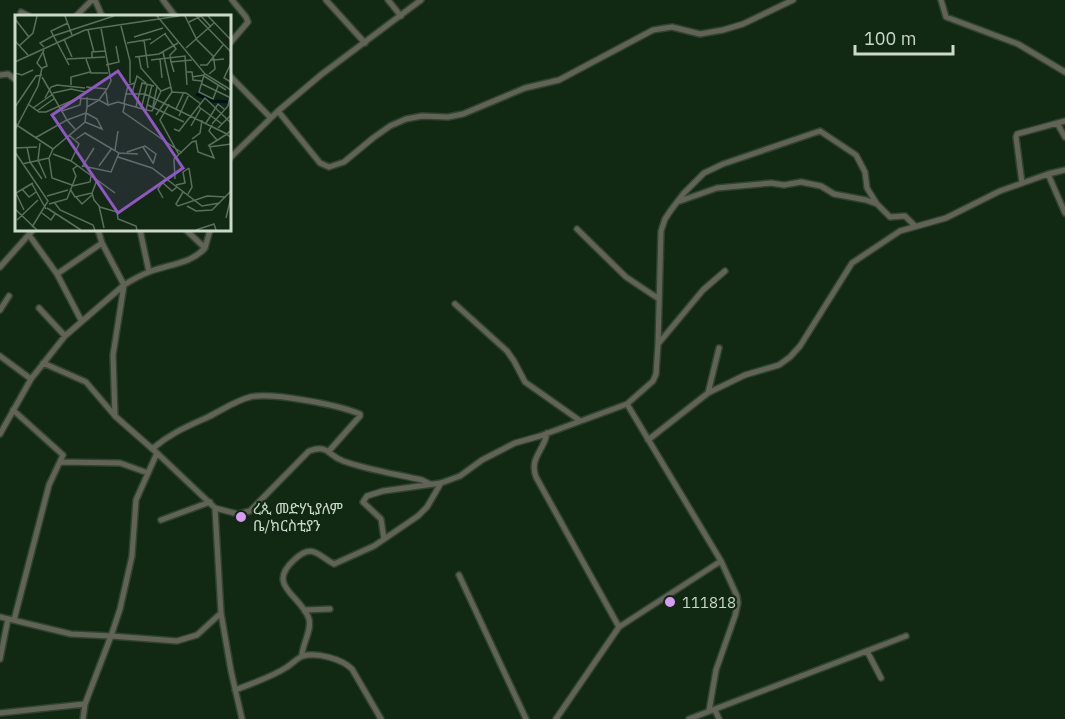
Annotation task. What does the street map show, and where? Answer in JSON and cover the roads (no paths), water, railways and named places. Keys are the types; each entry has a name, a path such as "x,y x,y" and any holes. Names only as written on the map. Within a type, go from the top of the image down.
{"street":[{"path":"77,15 93,0 101,15"},
{"path":"164,0 174,15"},
{"path":"231,42 248,22 233,0"},
{"path":"326,0 365,44"},
{"path":"388,0 401,16"},
{"path":"231,157 270,117 322,74 421,0"},
{"path":"278,111 320,163 329,167 344,162 390,126 406,119 463,114 525,88 559,80 653,30 672,27 700,34 723,30 742,24 793,0"},
{"path":"941,0 946,17 1018,45 1065,72"},
{"path":"21,12 27,15"},
{"path":"0,75 8,74 15,79"},
{"path":"231,77 270,117"},
{"path":"1022,183 1016,135 1065,121"},
{"path":"1057,123 1065,137"},
{"path":"384,539 381,519 365,504 365,498 383,491 431,485 460,476 482,460 515,443 627,404 652,381 657,374 661,231 665,219 694,182 704,173 820,131 856,155 865,172 867,188 877,204 891,217 904,216 915,226"},
{"path":"648,440 708,393 745,375 779,364 790,357 800,346 852,263 900,231 946,218 1000,191 1065,170"},
{"path":"1048,174 1064,210"},
{"path":"678,202 717,188 801,182 820,186 834,194 855,197 877,204"},
{"path":"577,229 626,276 659,299"},
{"path":"0,267 32,231"},
{"path":"98,231 102,243 124,285 112,355 115,416"},
{"path":"140,231 149,272"},
{"path":"187,231 205,248"},
{"path":"0,434 43,363 81,320 124,285 149,272 188,261 200,254 205,248 210,231"},
{"path":"29,235 57,274 81,320"},
{"path":"57,274 102,243"},
{"path":"658,344 703,290 725,271"},
{"path":"0,310 9,296"},
{"path":"455,304 507,351 525,382 579,420"},
{"path":"39,308 65,336"},
{"path":"708,393 719,348"},
{"path":"0,356 32,379"},
{"path":"43,363 86,382 115,416 215,508 238,514 250,511 309,450 317,448 329,451 341,460 422,480 431,485"},
{"path":"83,719 85,704 120,609 132,556 136,501 155,451 170,435 232,404 252,396 261,396 328,405 360,414 329,451"},
{"path":"627,404 721,561 737,596 735,616 716,670 712,710 719,719"},
{"path":"0,659 49,485 63,455 13,411"},
{"path":"547,433 546,441 533,468 619,627"},
{"path":"61,462 120,463 148,472"},
{"path":"302,656 309,626 304,610 284,584 284,572 292,561 302,554 315,551 332,563 338,564 374,546 424,510 441,483"},
{"path":"161,519 210,502"},
{"path":"215,508 221,613 242,719"},
{"path":"556,719 619,627 721,561"},
{"path":"459,575 526,719"},
{"path":"304,610 330,609"},
{"path":"0,617 71,634 177,641 197,635 221,613"},
{"path":"689,719 906,636"},
{"path":"867,651 881,678"},
{"path":"235,690 287,668 302,656 314,656 346,663 357,676 381,719"},
{"path":"0,713 85,704"}],"place":[{"name":"ረጲ መድሃኒያለም ቤ/ክርስቲያን","path":"241,517"},
{"name":"111818","path":"670,602"}]}
